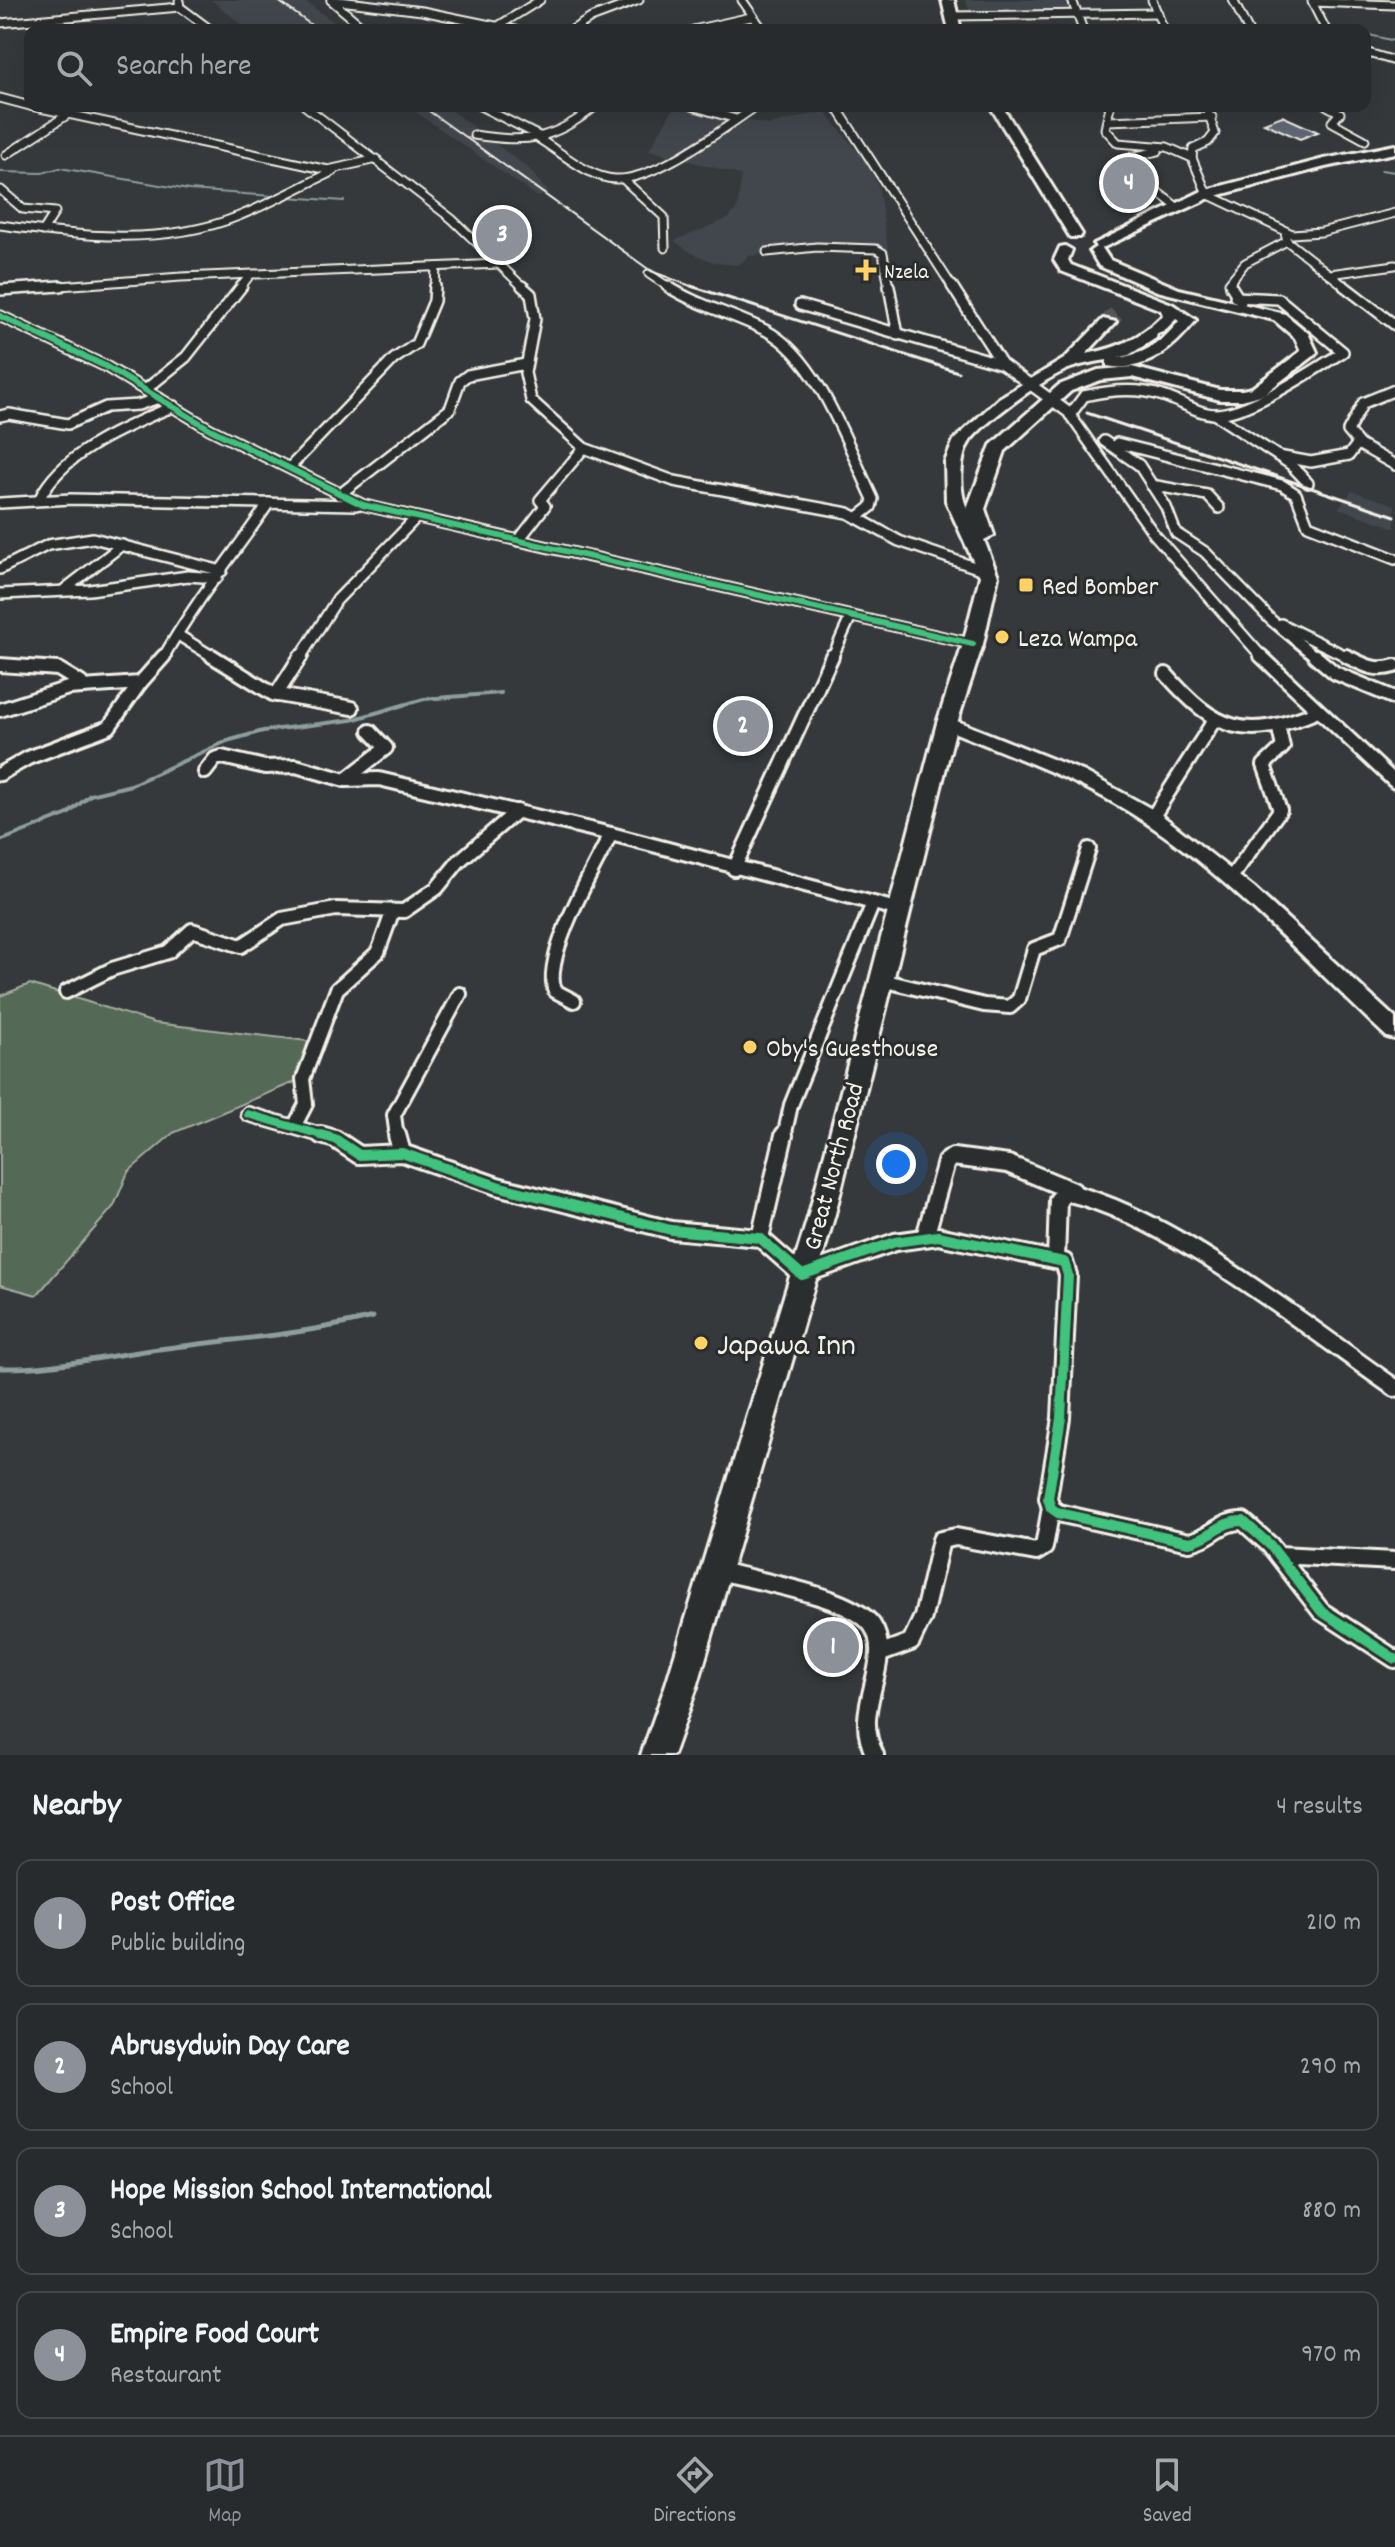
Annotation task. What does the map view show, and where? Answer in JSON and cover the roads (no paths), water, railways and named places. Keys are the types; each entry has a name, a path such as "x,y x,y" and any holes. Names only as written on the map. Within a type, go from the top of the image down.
{"highway":[{"path":"948,0 953,24"},
{"path":"1000,112 1075,234"},
{"path":"1050,401 1065,388 1114,372 1142,374 1220,395 1258,391 1309,352 1305,335 1287,320 1241,302 1197,299 1104,263 1099,247 1094,237 1075,234 1059,239 1058,243 1065,250 1080,254 1099,247 1207,194 1324,163 1395,149"},
{"path":"1065,250 1061,260 1066,268 1167,307 1188,320 1163,335 1123,352 1070,362"},
{"path":"1107,285 1124,305"},
{"path":"989,572 955,501 954,462 962,440 980,421 1070,362 1108,322"},
{"name":"Great North Road","path":"657,1755 717,1570 822,1214 947,723 973,644 989,572 997,558 978,522 978,499 997,449 1050,401"}],"main road":[{"path":"947,723 1037,759 1103,790 1152,818 1230,879 1395,1031"}],"street":[{"path":"331,0 422,11 478,24"},
{"path":"331,0 359,24"},
{"path":"501,24 540,0"},
{"path":"582,24 639,0"},
{"path":"742,0 757,24"},
{"path":"1072,0 1081,24"},
{"path":"1152,0 1162,24"},
{"path":"1233,0 1245,24"},
{"path":"1323,24 1312,2 1395,5"},
{"path":"0,23 180,4 204,24"},
{"path":"951,16 1158,13"},
{"path":"720,24 751,17"},
{"path":"1371,54 1395,61"},
{"path":"0,98 24,104"},
{"path":"55,112 334,171"},
{"path":"313,112 377,159 500,264 534,300 535,319 526,364 531,400 584,448 674,481 838,510 858,517 899,541 989,572"},
{"path":"491,112 608,178 624,180 675,158 747,112"},
{"path":"474,135 513,141 541,139 569,129 589,112"},
{"path":"712,112 736,119"},
{"path":"840,112 1002,364 1070,415 1154,534 1259,654 1395,782"},
{"path":"1109,112 1105,130 1120,144 1169,148 1192,158"},
{"path":"1209,112 1215,135 1193,149 1192,158 1207,194 1286,237 1316,259 1363,305 1395,325"},
{"path":"1338,112 1331,119 1332,122 1365,140"},
{"path":"6,155 67,115"},
{"path":"1108,121 1212,117"},
{"path":"1169,148 1131,157 1124,166 1177,207"},
{"path":"0,225 102,238 156,236 236,217 334,171 377,159"},
{"path":"624,180 664,217 665,248"},
{"path":"1,190 23,209 55,212 53,220 43,231"},
{"path":"1214,414 1252,402 1343,352 1317,334 1295,309 1279,299 1241,302 1229,283 1232,276 1286,237 1321,232 1395,213"},
{"path":"767,252 817,247 876,249 883,253 898,335"},
{"path":"0,290 500,264"},
{"path":"1330,274 1395,265"},
{"path":"290,467 398,355 416,344 434,301 436,267"},
{"path":"649,274 691,300 769,332 807,365 873,499 871,507 858,517"},
{"path":"145,390 186,357 250,275"},
{"path":"800,305 1002,364"},
{"path":"0,316 105,366 210,429 363,505 973,644"},
{"path":"339,495 450,409 460,381 468,375 526,364"},
{"path":"1070,415 1084,396 1130,389 1151,391 1214,414 1278,456 1308,483"},
{"path":"1395,390 1363,403 1348,431 1358,444 1395,465"},
{"path":"0,416 9,414 68,424 106,407 138,405 159,398"},
{"path":"39,500 43,486 98,445 137,421 174,406"},
{"path":"1082,436 1235,471 1288,488 1296,495 1308,525 1395,559"},
{"path":"1104,441 1131,458 1151,485 1176,533 1205,552 1271,620 1341,677 1395,698"},
{"path":"1278,456 1320,462 1349,455 1358,444"},
{"path":"518,541 542,513 545,506 540,500 561,475 563,467 584,448"},
{"path":"1151,485 1207,495 1219,508"},
{"path":"0,503 39,500 363,505"},
{"path":"0,774 28,758 109,727 140,683 157,668 193,605 220,575 269,503"},
{"path":"276,695 336,601 415,519"},
{"path":"0,569 51,544 93,538 220,575"},
{"path":"62,591 122,545"},
{"path":"0,594 220,575"},
{"path":"734,869 851,616"},
{"path":"1271,620 1313,637 1370,668 1382,670 1395,666"},
{"path":"178,635 276,695 352,708"},
{"path":"0,665 58,669 81,683"},
{"path":"1166,674 1196,708 1231,725 1278,725 1294,722 1318,711"},
{"path":"0,710 51,688 81,683 140,683"},
{"path":"1152,818 1215,719"},
{"path":"1230,879 1280,810 1264,765 1283,747 1278,725"},
{"path":"345,780 385,749 370,731"},
{"path":"205,772 215,759 225,757 265,767 296,766 345,780 379,779 611,834 734,869 900,910"},
{"path":"66,992 112,969 168,952 192,930 241,946 282,919 343,909 404,911 428,895 459,861 517,811"},
{"path":"574,1001 555,991 550,975 567,931 568,919 611,834"},
{"path":"882,980 984,1005 1010,1007 1019,999 1034,949 1060,939 1089,849"},
{"path":"760,1238 791,1105 873,903"},
{"path":"294,1127 306,1104 303,1079 335,993 378,952 392,913"},
{"path":"402,1153 394,1115 460,994"},
{"path":"248,1114 335,1139 359,1155 402,1153 497,1186 671,1230 760,1238 802,1275 886,1244 938,1236 1066,1264 1061,1418 1048,1498 1051,1508 1044,1547 1036,1552 956,1537 941,1540 923,1617 911,1642 881,1653"},
{"path":"925,1237 946,1162 953,1157 1008,1164 1076,1192 1161,1233 1395,1388"},
{"path":"1056,1260 1058,1200 1066,1192 1076,1192"},
{"path":"1051,1508 1058,1513 1189,1542 1202,1540 1227,1521 1237,1519 1251,1526 1279,1555 1321,1611 1395,1659"},
{"path":"1279,1555 1395,1561"},
{"path":"717,1570 854,1611 874,1628 881,1653 865,1721 875,1755"}],"waterway":[{"path":"1371,35 1395,41"},
{"path":"0,172 42,173 60,168 189,190 344,201"},
{"path":"1381,170 1395,172"},
{"path":"0,841 68,814 90,795 131,785 227,741 263,731 351,720 424,699 501,693"},
{"path":"0,1368 60,1364 294,1332 373,1317"}],"tunnel":[{"path":"1108,322 1116,314"}],"railway":[{"path":"277,0 310,24"},
{"path":"430,112 651,271 696,288"},
{"path":"691,286 958,372"},
{"path":"1087,413 1395,516"}],"place":[{"name":"Empire Food Court","path":"1129,183"},
{"name":"Hope Mission School International","path":"502,235"},
{"name":"Nzela","path":"866,270"},
{"name":"Red Bomber","path":"1026,585"},
{"name":"Leza Wampa","path":"1002,637"},
{"name":"Abrusydwin Day Care","path":"743,726"},
{"name":"Oby's Guesthouse","path":"750,1047"},
{"name":"Japawa Inn","path":"701,1343"},
{"name":"Post Office","path":"833,1647"}]}
